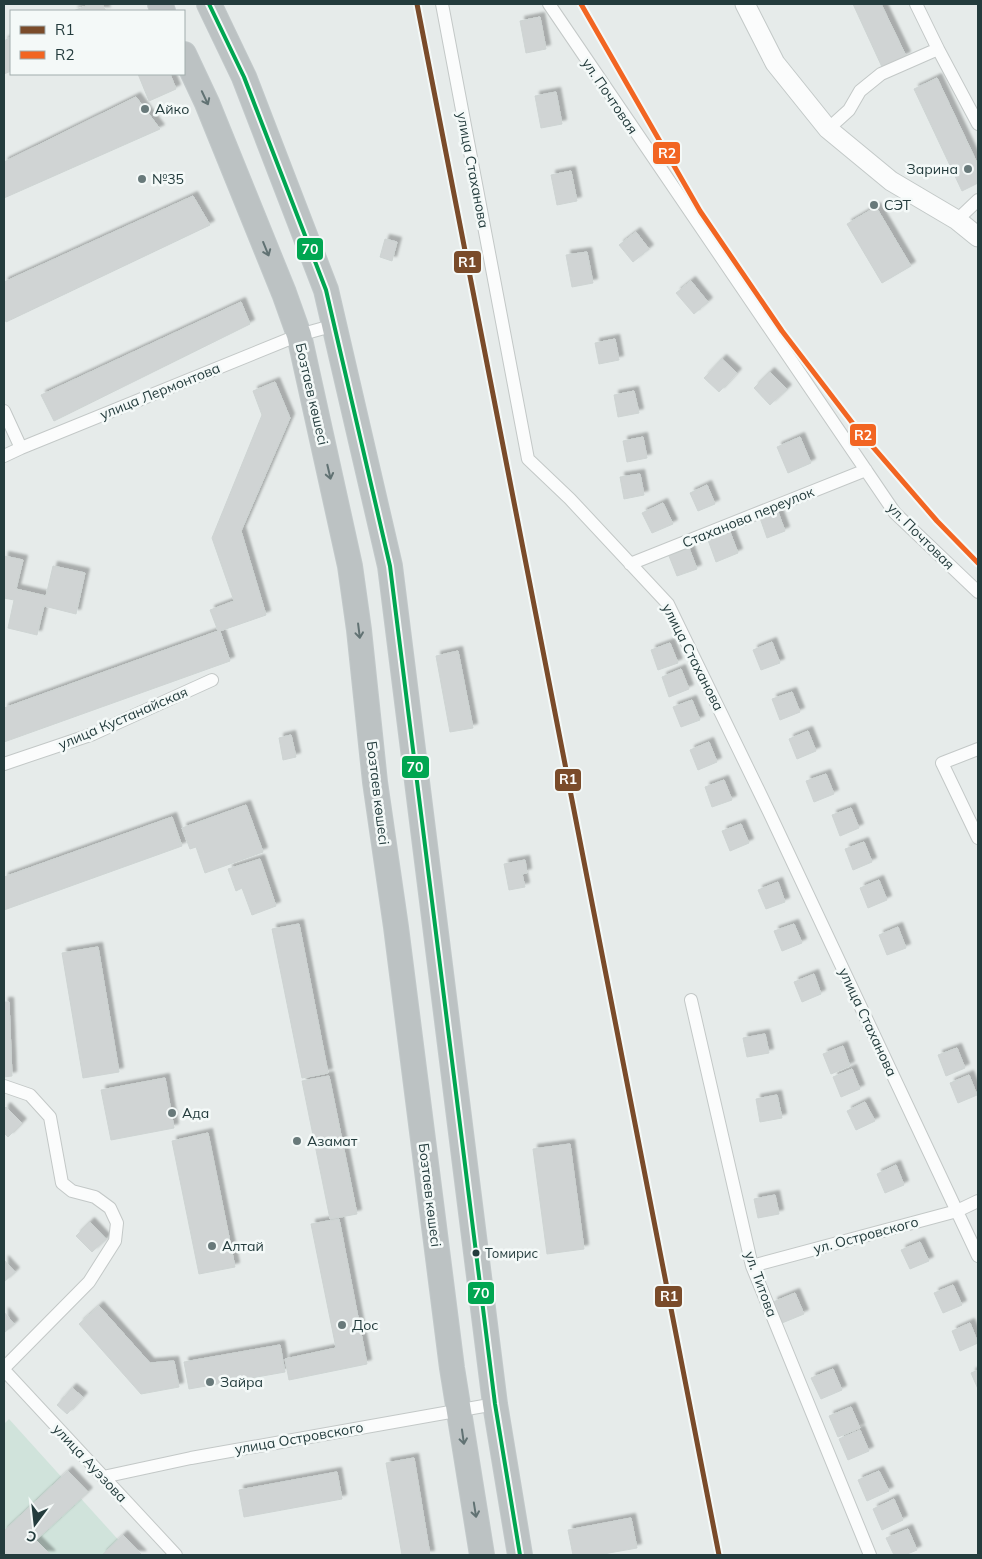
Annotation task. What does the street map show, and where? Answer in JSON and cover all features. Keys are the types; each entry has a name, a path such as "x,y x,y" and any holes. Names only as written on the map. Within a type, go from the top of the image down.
{"highway":[{"path":"209,4 244,77 326,290 390,566 495,1404 520,1555"},
{"name":"Бозтаев көшесі","path":"185,56 207,103 284,293 299,335 350,566 359,630 375,782 396,927 452,1368 482,1555"}],"main road":[{"path":"745,4 776,63 828,129 891,181 976,234"}],"street":[{"name":"улица Стаханова","path":"442,4 528,459 570,499 668,604 774,820 978,1256"},
{"name":"ул. Почтовая","path":"549,4 895,514 978,592"},
{"path":"916,4 978,124"},
{"path":"828,129 849,110 860,92 881,74 929,51 938,49"},
{"path":"956,220 978,200"},
{"name":"улица Лермонтова","path":"4,456 299,335 335,325"},
{"path":"4,411 21,448"},
{"name":"Стаханова переулок","path":"630,564 866,470"},
{"name":"улица Кустанайская","path":"4,764 93,734 212,680"},
{"path":"978,749 942,762 978,838"},
{"name":"ул. Титова","path":"691,1000 752,1266 870,1555"},
{"path":"4,1086 30,1095 50,1117 62,1183 72,1191 95,1197 110,1208 117,1223 115,1242 90,1282 4,1369"},
{"name":"ул. Островского","path":"752,1266 957,1211 978,1201"},
{"name":"улица Ауэзова","path":"4,1369 176,1555"},
{"name":"улица Островского","path":"103,1477 191,1458 495,1404"}],"shaded area":[{"path":"9,1419 132,1555 4,1555 4,1424"}],"building":[{"path":"91,4 102,4 105,10 76,10"},
{"path":"853,4 881,4 906,56 882,67"},
{"path":"540,17 546,49 526,53 520,21"},
{"path":"10,38 10,71 4,74 4,41"},
{"path":"138,75 170,75 176,89 149,101"},
{"path":"937,78 978,165 978,183 962,191 914,89"},
{"path":"556,92 562,124 541,128 535,96"},
{"path":"136,97 160,129 4,198 4,162"},
{"path":"571,171 577,201 557,205 551,175"},
{"path":"193,196 210,225 6,322 4,316 4,282"},
{"path":"876,207 911,266 882,283 847,224"},
{"path":"636,232 649,249 633,262 619,245"},
{"path":"385,239 397,242 392,261 380,257"},
{"path":"587,252 593,283 572,287 566,255"},
{"path":"691,281 708,302 694,314 676,293"},
{"path":"241,302 250,324 54,421 41,395"},
{"path":"615,339 619,360 599,364 595,343"},
{"path":"722,359 737,373 719,392 704,378"},
{"path":"770,372 787,389 770,405 754,388"},
{"path":"275,382 290,418 241,531 266,615 220,631 230,661 4,742 4,708 218,631 210,610 234,601 212,538 262,415 253,391"},
{"path":"634,391 639,413 618,417 614,395"},
{"path":"643,437 647,458 627,462 623,441"},
{"path":"800,437 811,463 788,473 777,447"},
{"path":"640,474 644,495 624,499 620,477"},
{"path":"707,485 715,504 698,511 690,493"},
{"path":"663,503 673,524 652,533 642,513"},
{"path":"778,512 785,531 767,538 760,518"},
{"path":"730,532 738,553 716,562 708,540"},
{"path":"689,548 697,569 677,576 669,556"},
{"path":"4,556 23,560 16,589 46,596 53,566 85,573 76,614 44,606 37,635 8,628 14,600 4,598"},
{"path":"772,642 780,663 761,670 753,650"},
{"path":"670,643 678,663 658,670 651,650"},
{"path":"458,651 473,728 450,732 436,656"},
{"path":"681,669 689,689 669,697 662,677"},
{"path":"792,692 800,712 780,720 772,699"},
{"path":"692,700 700,720 681,727 673,707"},
{"path":"808,731 816,751 797,759 789,739"},
{"path":"291,735 296,757 283,760 279,738"},
{"path":"709,742 717,762 698,770 690,750"},
{"path":"826,774 834,794 814,802 806,781"},
{"path":"724,780 732,800 712,807 705,787"},
{"path":"246,805 263,852 205,873 196,847 190,849 182,828"},
{"path":"851,808 859,828 840,836 832,815"},
{"path":"172,817 182,846 4,910 4,877"},
{"path":"741,824 749,843 730,851 722,831"},
{"path":"864,842 872,862 853,870 845,849"},
{"path":"260,859 276,906 252,915 242,888 236,891 228,869"},
{"path":"525,860 527,873 522,874 525,887 509,890 504,864"},
{"path":"879,880 887,900 868,908 860,888"},
{"path":"778,882 785,902 766,909 758,890"},
{"path":"299,924 328,1073 302,1078 272,929"},
{"path":"794,924 802,943 782,951 774,931"},
{"path":"898,927 906,948 887,955 879,935"},
{"path":"98,947 119,1072 83,1078 62,953"},
{"path":"814,974 821,994 802,1002 794,982"},
{"path":"4,1002 9,1002 12,1076 4,1077"},
{"path":"765,1034 769,1053 747,1057 743,1038"},
{"path":"843,1046 850,1066 831,1074 823,1054"},
{"path":"957,1048 965,1068 946,1076 938,1055"},
{"path":"852,1069 860,1089 841,1097 833,1077"},
{"path":"969,1075 977,1095 958,1103 950,1083"},
{"path":"329,1076 357,1214 330,1219 302,1081"},
{"path":"165,1078 174,1128 111,1140 101,1090"},
{"path":"777,1095 782,1118 760,1122 756,1099"},
{"path":"865,1102 875,1121 856,1130 847,1111"},
{"path":"6,1107 22,1123 8,1137 4,1133 4,1109"},
{"path":"208,1133 235,1267 199,1274 172,1141"},
{"path":"570,1144 584,1249 547,1254 533,1149"},
{"path":"896,1165 904,1185 885,1193 877,1174"},
{"path":"775,1195 779,1214 758,1218 754,1199"},
{"path":"339,1219 367,1364 289,1380 285,1359 336,1348 311,1224"},
{"path":"90,1222 106,1239 92,1252 76,1236"},
{"path":"920,1242 929,1261 910,1269 901,1250"},
{"path":"4,1260 15,1272 4,1282"},
{"path":"953,1285 962,1305 943,1313 934,1293"},
{"path":"795,1293 804,1314 782,1323 773,1302"},
{"path":"99,1306 150,1363 174,1361 179,1387 141,1394 79,1324"},
{"path":"4,1312 14,1324 4,1333"},
{"path":"970,1323 978,1343 960,1351 952,1331"},
{"path":"280,1345 285,1372 189,1389 184,1362"},
{"path":"833,1369 842,1390 821,1399 811,1378"},
{"path":"978,1370 978,1389 971,1373"},
{"path":"72,1388 83,1397 67,1414 57,1405"},
{"path":"851,1407 860,1428 838,1437 829,1416"},
{"path":"860,1430 869,1451 848,1460 839,1439"},
{"path":"414,1458 430,1555 402,1555 386,1463"},
{"path":"68,1471 88,1492 36,1540 51,1555 4,1555 4,1531"},
{"path":"879,1471 889,1491 867,1501 858,1480"},
{"path":"337,1472 342,1499 244,1517 239,1490"},
{"path":"894,1499 903,1520 882,1530 873,1509"},
{"path":"631,1518 637,1548 598,1555 573,1555 568,1530"},
{"path":"908,1529 917,1550 905,1555 894,1555 886,1538"},
{"path":"123,1535 142,1555 102,1555"}],"transit line":[{"name":"70","path":"209,4 244,77 326,290 390,566 495,1404 520,1555"},
{"name":"R1","path":"417,4 719,1555"},
{"name":"R2","path":"581,4 700,211 782,331 854,425 937,521 978,563"}],"place":[{"name":"Айко","path":"145,109"},
{"name":"Зарина","path":"968,169"},
{"name":"№35","path":"142,179"},
{"name":"СЭТ","path":"874,205"},
{"name":"Ада","path":"172,1113"},
{"name":"Азамат","path":"297,1141"},
{"name":"Алтай","path":"212,1246"},
{"name":"Томирис","path":"476,1253"},
{"name":"Дос","path":"342,1325"},
{"name":"Зайра","path":"210,1382"}]}
